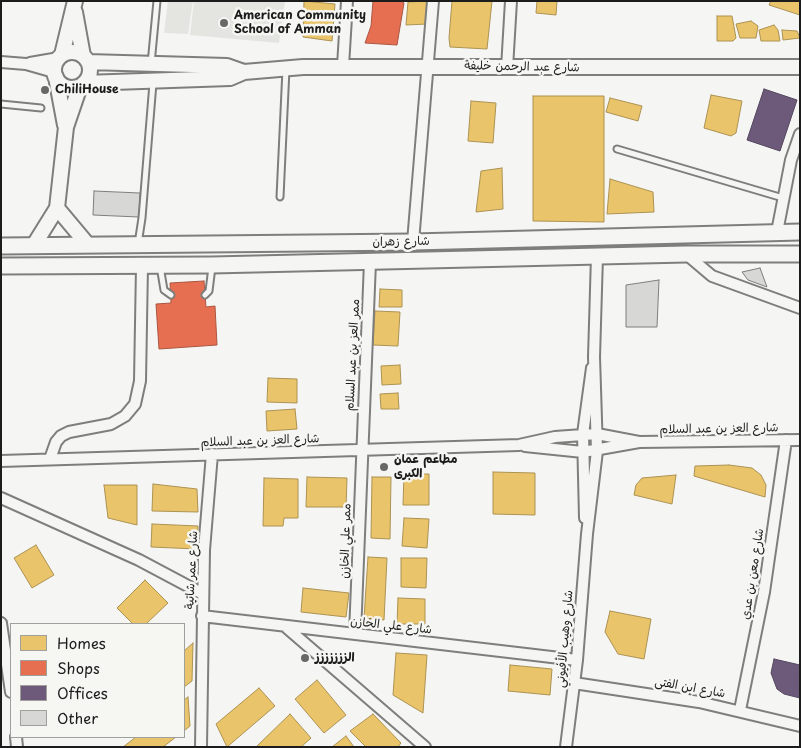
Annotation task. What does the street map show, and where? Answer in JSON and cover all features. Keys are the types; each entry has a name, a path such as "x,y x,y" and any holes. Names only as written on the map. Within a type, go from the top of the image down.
{"main road":[{"name":"شارع زهران","path":"1,246 413,242 800,232"},
{"name":"شارع زهران","path":"1,266 212,266 686,254 800,254"}],"street":[{"path":"343,66 347,1"},
{"path":"413,242 433,1"},
{"path":"506,68 511,1"},
{"path":"66,127 55,75 75,4"},
{"path":"34,245 57,208 66,127 82,85 90,73 85,59 75,4"},
{"path":"26,64 73,52 85,59"},
{"name":"شارع عبد الرحمن خليفة","path":"85,59 151,64 228,66 244,72"},
{"path":"1,62 26,64 55,75 66,87 82,85"},
{"name":"شارع عبد الرحمن خليفة","path":"82,85 153,80 230,78 244,72 343,66 506,68 800,67"},
{"path":"777,232 783,198 800,134"},
{"path":"57,208 88,245"},
{"path":"686,254 712,276 800,308"},
{"name":"شارع وهيب الأفيوني","path":"566,747 577,660 587,534 597,450 594,357 596,256"},
{"name":"ممر العز بن عبد السلام","path":"362,450 370,262"},
{"path":"50,459 56,442 65,433 111,424 125,416 135,404 140,389 142,266"},
{"name":"شارع وهيب الأفيوني","path":"587,534 583,434 587,392 594,357"},
{"name":"شارع العز بن عبد السلام","path":"519,445 555,437 583,434 597,434 639,442"},
{"name":"شارع معن بن عدي","path":"740,710 764,592 786,440"},
{"name":"شارع العز بن عبد السلام","path":"1,461 519,445 583,452 639,442 800,440"},
{"name":"ممر علي الخازن","path":"355,634 362,450"},
{"name":"شارع عمر شاتية","path":"201,747 202,616 212,454"},
{"path":"1,498 139,560 203,594"},
{"name":"شارع علي الخازن","path":"202,616 287,628 577,660"},
{"path":"1,623 10,685"},
{"path":"287,628 425,747"},
{"name":"شارع ابن الفتى","path":"574,683 740,710 800,726"}],"lane":[{"path":"151,64 157,1"},
{"path":"280,197 286,68"},
{"path":"138,245 142,218 153,80"},
{"path":"1,104 41,108"},
{"path":"617,149 783,198"},
{"path":"160,266 164,290 171,296"},
{"path":"205,294 209,291 212,266"}],"shaded area":[{"path":"168,1 193,1 188,34 164,33"},
{"name":"American Community School of Amman","path":"194,1 285,1 279,43 190,35"}],"building: Homes":[{"path":"304,1 335,4 332,41 303,37"},
{"path":"429,1 427,24 406,25 408,2"},
{"path":"452,1 492,1 487,49 450,47"},
{"path":"537,1 557,1 556,15 536,13"},
{"path":"771,1 800,1 800,15 769,5"},
{"path":"717,16 732,16 736,38 733,41 717,41"},
{"path":"751,21 758,26 756,38 740,38 736,24"},
{"path":"774,25 778,30 780,41 761,41 759,30"},
{"path":"782,30 797,31 800,38 783,40"},
{"path":"711,95 742,101 736,133 731,136 704,128"},
{"path":"533,96 604,96 604,222 533,221"},
{"path":"610,98 642,106 638,121 606,112"},
{"path":"471,101 496,103 493,143 468,141"},
{"path":"502,168 503,209 476,212 481,171"},
{"path":"610,179 653,192 654,212 607,214"},
{"path":"380,289 402,290 402,307 379,307"},
{"path":"375,311 400,312 398,346 373,345"},
{"path":"400,365 401,384 382,385 381,366"},
{"path":"268,378 297,379 297,403 267,402"},
{"path":"398,393 399,409 381,409 380,394"},
{"path":"295,409 297,429 267,431 266,411"},
{"path":"729,465 752,468 761,475 766,485 765,497 694,476 695,466"},
{"path":"493,472 535,473 535,515 493,514"},
{"path":"404,474 429,474 429,505 403,505"},
{"path":"676,475 672,504 634,495 636,485 642,478"},
{"path":"307,477 347,478 346,507 306,507"},
{"path":"372,477 391,477 390,539 371,538"},
{"path":"264,478 298,479 298,518 284,518 283,526 263,526"},
{"path":"153,484 197,489 198,512 152,511"},
{"path":"104,485 137,485 137,525 108,518"},
{"path":"404,518 429,519 427,548 402,546"},
{"path":"152,524 198,526 197,549 151,547"},
{"path":"36,545 54,575 32,588 14,558"},
{"path":"368,557 387,558 384,620 364,618"},
{"path":"401,558 427,558 426,588 401,587"},
{"path":"145,580 168,603 147,623 132,623 117,608"},
{"path":"303,588 349,593 346,617 301,612"},
{"path":"398,598 425,599 425,624 397,624"},
{"path":"610,611 651,619 644,659 618,654 605,632"},
{"path":"193,643 192,681 185,686 185,650"},
{"path":"396,653 427,655 423,713 393,695"},
{"path":"510,665 552,669 550,695 508,691"},
{"path":"317,680 346,715 324,733 295,699"},
{"path":"259,688 275,706 227,747 216,724"},
{"path":"188,697 190,726 185,730 185,699"},
{"path":"290,714 311,738 301,747 256,747"},
{"path":"373,714 401,743 398,747 366,747 350,731"},
{"path":"346,736 354,747 332,747"},
{"path":"135,738 175,738 163,747 123,747"}],"building: Shops":[{"path":"373,1 401,1 404,3 397,45 365,43 371,26"},
{"path":"204,281 206,307 215,306 217,345 159,349 156,304 171,303 170,283"}],"building: Offices":[{"path":"764,89 797,100 780,151 747,140"},
{"path":"774,659 800,665 800,698 784,694 777,689 771,673"}],"building: Other":[{"path":"94,191 140,193 139,217 93,215"},
{"path":"760,268 767,287 748,280 742,272"},
{"path":"659,280 657,327 626,327 626,285"}],"place":[{"name":"American Community School of Amman","path":"224,23"},
{"name":"ChiliHouse","path":"45,90"},
{"name":"مطاعم عمان الكبرى","path":"384,467"},
{"name":"الززززززز","path":"305,658"}]}
